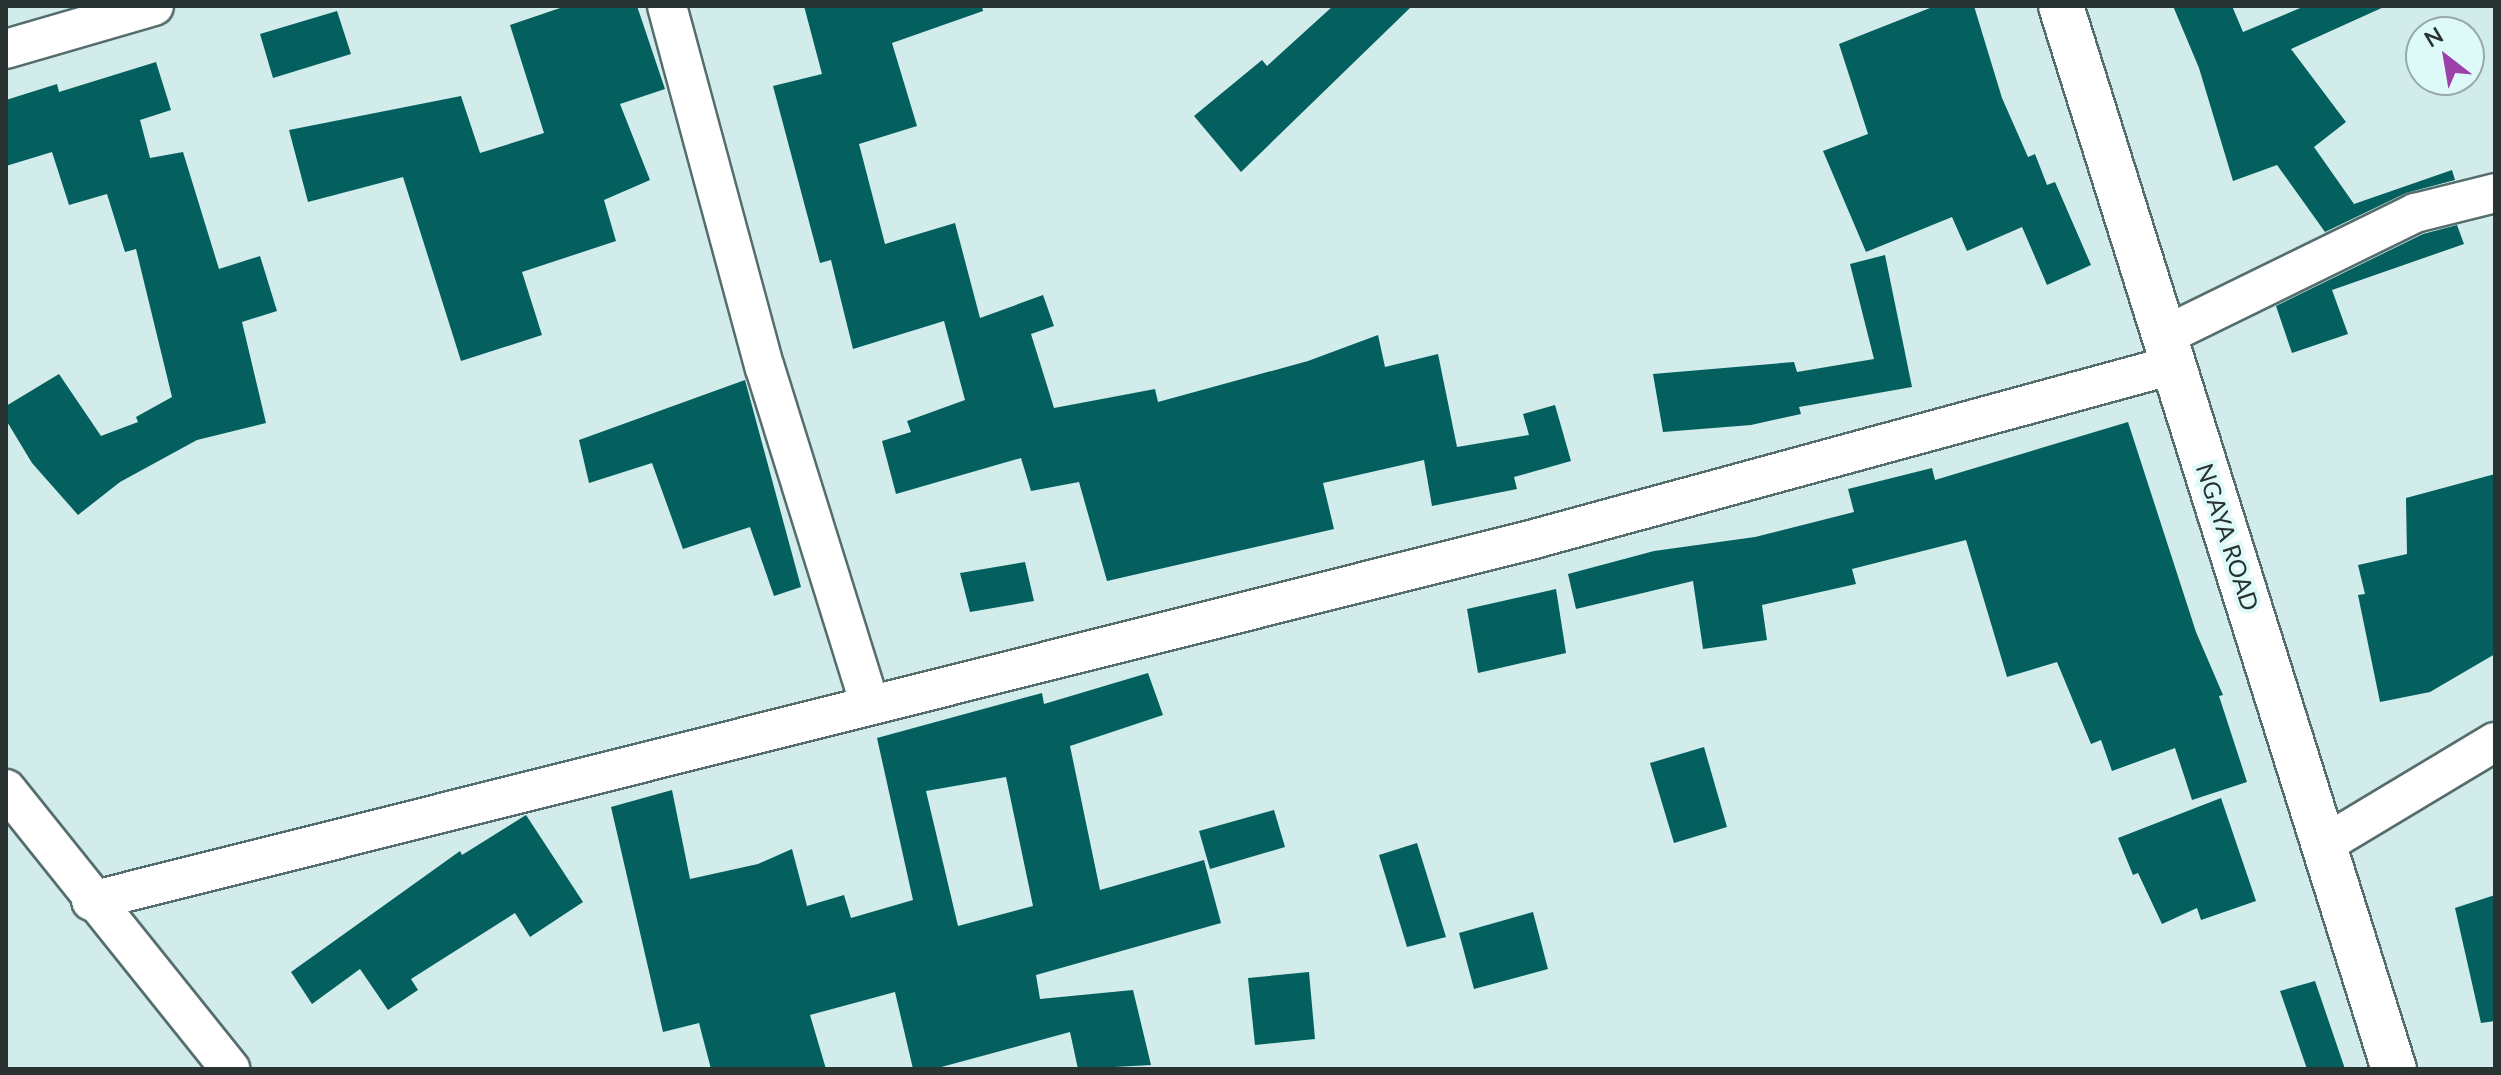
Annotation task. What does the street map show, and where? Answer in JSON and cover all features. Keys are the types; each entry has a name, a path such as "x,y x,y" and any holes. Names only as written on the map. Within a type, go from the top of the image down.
{"street":[{"path":"6,49 154,6"},
{"path":"667,6 765,368 869,702"},
{"name":"NGAYA ROAD","path":"2061,6 2394,1069"},
{"path":"91,901 869,702 1534,539 2169,350 2415,213 2495,193"},
{"path":"2325,844 2495,742"},
{"path":"6,789 91,901 230,1069"}],"building":[{"path":"566,6 637,6 665,89 620,104 650,180 604,200 616,241 522,272 542,335 461,361 403,177 308,202 289,130 461,96 480,153 544,133 510,25"},
{"path":"804,6 982,6 983,11 892,43 917,126 859,144 885,244 955,223 980,318 1043,295 1054,326 1031,334 1054,408 1155,389 1158,402 1308,361 1378,335 1385,367 1438,354 1457,447 1529,435 1523,414 1555,405 1571,461 1514,477 1517,489 1432,506 1424,460 1323,483 1334,529 1107,581 1079,482 1031,491 1021,458 896,494 882,441 911,432 907,421 965,400 944,321 853,349 831,260 820,263 773,86 822,74"},
{"path":"1333,6 1412,6 1241,172 1194,116 1262,60 1267,66"},
{"path":"1935,6 1974,6 2002,98 2028,157 2035,154 2047,185 2055,182 2091,265 2047,285 2022,227 1967,251 1952,217 1866,252 1823,151 1868,134 1839,44"},
{"path":"2173,6 2232,6 2243,32 2305,6 2386,6 2291,49 2346,122 2314,147 2354,204 2452,170 2455,180 2406,193 2325,232 2277,165 2233,181 2199,68"},
{"path":"337,11 351,54 273,78 260,34"},
{"path":"156,62 171,110 140,120 150,158 183,152 219,269 260,256 277,311 242,322 266,423 197,440 120,482 78,515 32,463 6,420 6,406 59,374 101,436 138,422 136,417 172,397 136,249 125,252 107,194 69,205 52,152 6,166 6,100 57,84 59,92"},
{"path":"2457,225 2464,244 2332,290 2348,334 2292,353 2276,306 2423,234"},
{"path":"1885,255 1912,387 1799,407 1801,414 1751,425 1663,432 1653,374 1794,362 1797,372 1874,359 1850,264"},
{"path":"745,380 801,587 774,596 750,527 683,549 652,463 589,483 579,440"},
{"path":"2128,422 2196,632 2223,695 2219,696 2247,782 2192,800 2175,748 2112,771 2101,740 2091,744 2057,662 2007,677 1966,540 1852,569 1856,584 1762,605 1767,640 1703,649 1693,581 1576,609 1568,574 1654,551 1755,537 1854,512 1848,489 1932,468 1935,480"},
{"path":"2495,474 2495,654 2430,692 2380,702 2358,595 2365,594 2358,565 2407,554 2406,498"},
{"path":"1025,562 1034,601 970,612 960,573"},
{"path":"1556,589 1566,653 1478,673 1467,609"},
{"path":"1148,673 1163,715 1070,746 1100,890 1204,860 1221,923 1036,975 1040,999 1133,990 1151,1065 1078,1069 1070,1032 934,1069 913,1069 895,992 810,1015 826,1069 711,1069 699,1023 663,1032 611,807 672,790 690,879 758,864 792,849 807,906 844,895 851,918 913,900 877,738 1042,693 1044,704","holes":["1006,777 1033,906 958,926 926,791"]},
{"path":"1704,747 1727,827 1674,843 1650,763"},
{"path":"2221,798 2256,901 2201,920 2197,908 2162,924 2138,873 2133,875 2118,838"},
{"path":"1274,810 1285,847 1210,869 1199,831"},
{"path":"526,815 583,902 530,937 515,913 411,979 418,990 388,1010 360,969 312,1004 291,972 460,851 462,855"},
{"path":"1417,843 1446,937 1407,947 1379,855"},
{"path":"2495,895 2495,1021 2481,1023 2455,908"},
{"path":"1533,912 1548,969 1474,989 1459,933"},
{"path":"1309,972 1315,1039 1255,1045 1248,978"},
{"path":"2315,981 2345,1069 2307,1069 2280,991"}]}
